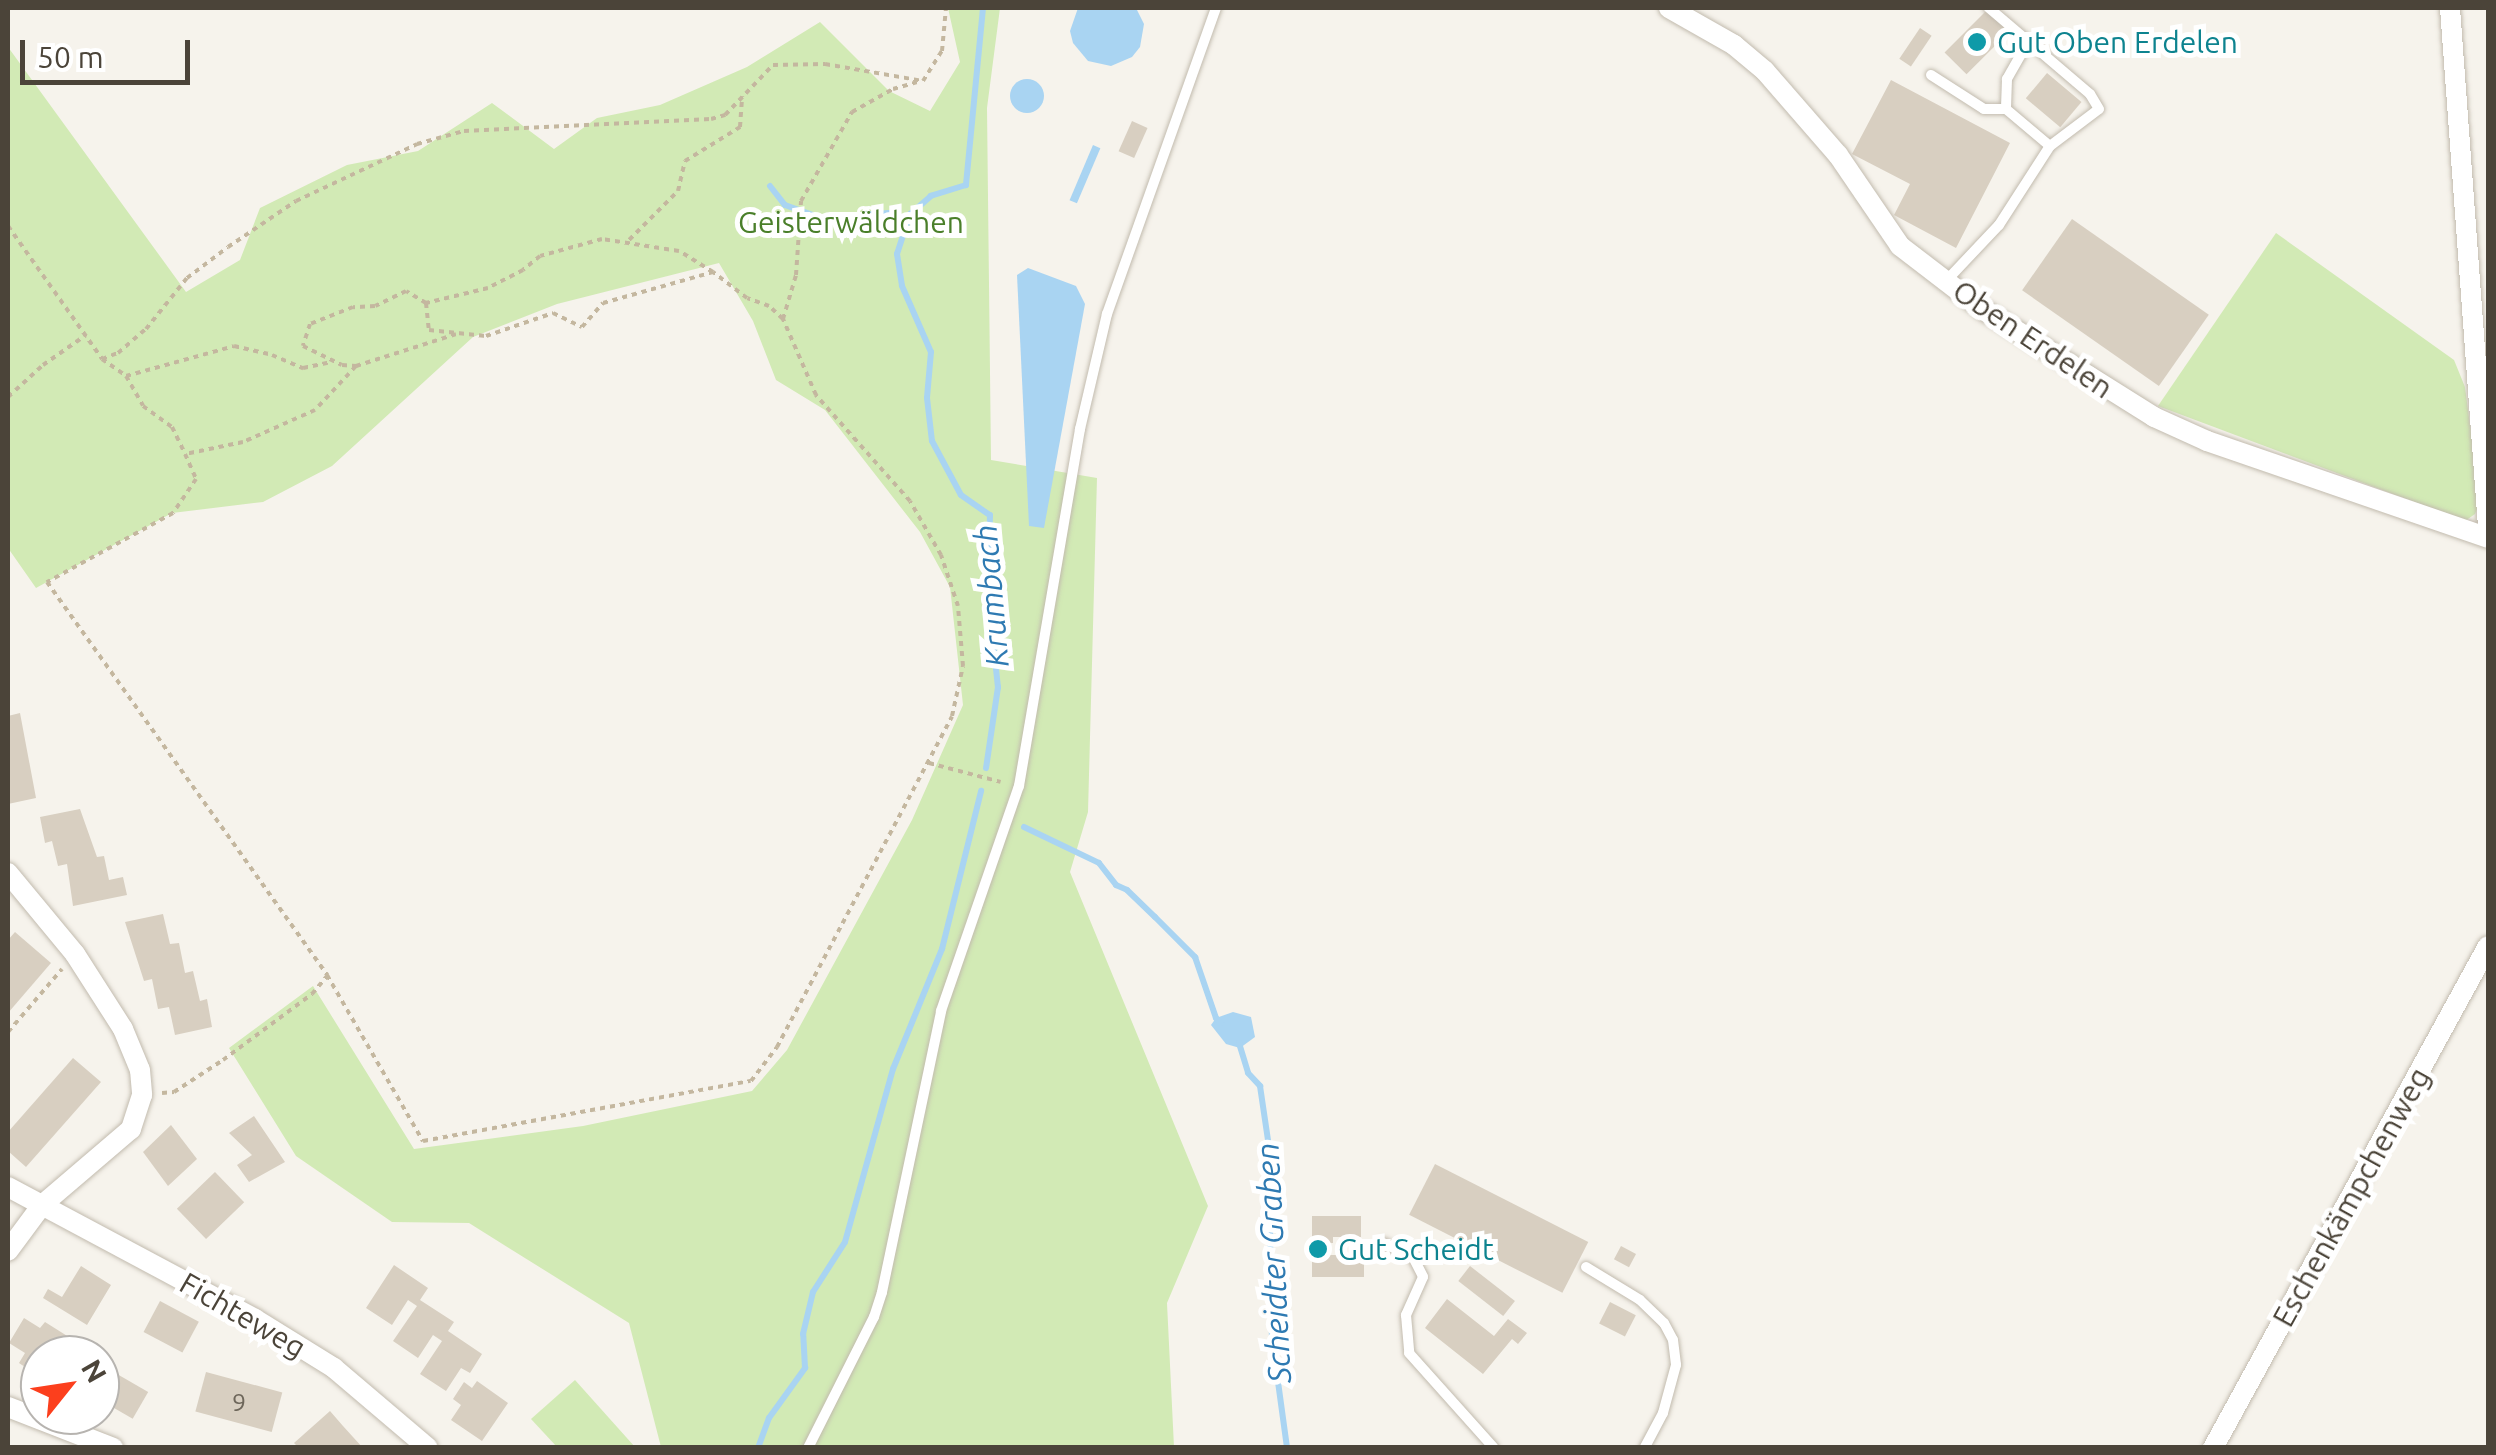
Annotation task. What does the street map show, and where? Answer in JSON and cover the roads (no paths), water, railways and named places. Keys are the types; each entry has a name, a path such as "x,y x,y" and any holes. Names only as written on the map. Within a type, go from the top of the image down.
{"street":[{"name":"Oben Erdelen","path":"1670,8 1734,45 1765,71 1838,155 1900,246 1982,309 2154,417 2207,441 2488,538"},
{"path":"2450,8 2488,528"},
{"path":"8,873 75,954 123,1029 140,1070 142,1094 130,1129 42,1205 8,1250"},
{"name":"Eschenkämpchenweg","path":"2213,1448 2488,946"},
{"name":"Fichteweg","path":"8,1187 254,1319 334,1368 428,1448"},
{"path":"8,1407 113,1448"}],"lane":[{"path":"808,1448 874,1316 905,1194 941,1011 1019,786 1080,429 1107,314 1216,8"},
{"path":"1946,281 2000,225 2050,146 2098,109 2090,94 1989,8"},
{"path":"2006,109 2007,79 2028,42"},
{"path":"1931,75 1984,109 2006,109 2050,146"},
{"path":"1382,1243 1413,1257 1423,1277 1406,1315 1409,1353 1494,1448"},
{"path":"1586,1267 1640,1300 1664,1323 1673,1340 1676,1365 1662,1413 1644,1448"}],"water":[{"path":"1078,8 1136,8 1144,24 1140,47 1132,57 1111,66 1088,61 1073,43 1070,31"},
{"path":"1027,79 1039,84 1044,96 1039,108 1027,113 1015,108 1010,96 1015,84"},
{"path":"1093,145 1100,148 1077,203 1070,200"},
{"path":"1028,268 1076,286 1085,304 1044,528 1029,526 1017,275"},
{"path":"1233,1012 1251,1017 1255,1037 1240,1048 1226,1044 1211,1025 1216,1018"}],"waterway":[{"name":"Krumbach","path":"983,8 966,185 931,196 910,214 897,254 902,286 931,352 927,398 932,441 961,495 990,515 988,594 998,687 986,768"},
{"path":"770,186 785,205 820,218 889,213 908,220"},
{"name":"Krumbach","path":"758,1448 769,1418 805,1368 803,1334 813,1292 845,1242 893,1069 942,949 981,791"},
{"name":"Scheidter Graben","path":"1024,827 1099,863 1116,885 1127,890 1155,917 1195,957 1221,1023"},
{"name":"Scheidter Graben","path":"1239,1043 1248,1073 1260,1086 1276,1195 1270,1228 1272,1338 1287,1448"}],"place":[{"name":"Gut Oben Erdelen","path":"1977,42"},
{"name":"Gut Scheidt","path":"1318,1249"}],"park label":[{"name":"Geisterwäldchen","path":"851,222"}]}
